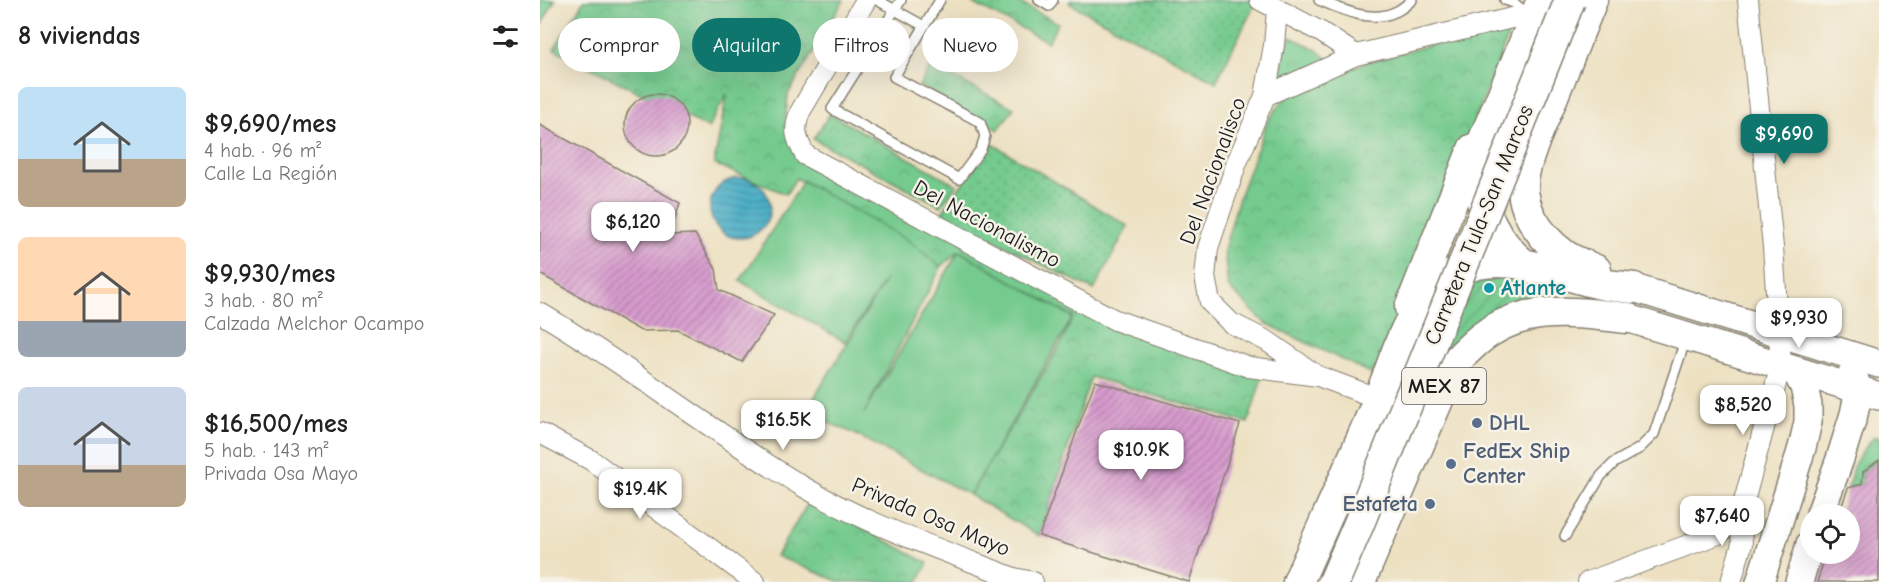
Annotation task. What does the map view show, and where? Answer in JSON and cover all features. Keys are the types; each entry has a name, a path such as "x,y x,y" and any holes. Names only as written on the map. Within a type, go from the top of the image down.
{"main road":[{"name":"Carretera Tula-San Marcos","path":"1334,582 1569,0"},
{"path":"1592,0 1527,165 1523,184 1526,206 1535,226 1564,255 1634,288 1879,364"},
{"path":"1536,9 1484,139 1478,160 1477,178 1487,218 1495,233 1524,264 1559,286 1601,303 1627,318 1788,368 1859,383"},
{"path":"1499,103 1502,121 1511,133 1521,136 1539,130"},
{"path":"1405,331 1407,316 1474,146 1484,139"},
{"name":"MEX 87","path":"1298,582 1379,399 1405,331 1419,307 1449,277 1465,267 1489,263 1524,264 1605,284 1634,288"},
{"name":"MEX 87","path":"1360,582 1453,365 1475,342 1489,332 1528,316 1551,311 1627,318"},
{"path":"1813,344 1859,383"},
{"path":"1788,368 1804,387 1808,405 1808,422"},
{"path":"1760,582 1808,422 1821,391 1859,383"},
{"path":"1824,504 1840,459 1859,383"},
{"path":"1799,582 1804,564"}],"street":[{"name":"Del Nacionalismo","path":"866,0 800,112 795,125 797,139 805,155 1115,320 1249,367 1318,376"},
{"path":"1260,0 1321,32 1356,55 1536,9"},
{"path":"1731,582 1742,543 1740,516 1788,368 1780,334 1748,0"},
{"path":"1265,96 1277,10"},
{"name":"Del Nacionalisco","path":"1318,376 1267,341 1231,323 1210,302 1205,277 1208,248 1237,162 1265,96 1356,55"},
{"name":"Privada Osa Mayo","path":"540,314 584,339 803,486 896,533 1014,578 1033,582"},
{"path":"1318,376 1413,413 1418,426 1419,444"},
{"path":"540,433 591,460 755,582"},
{"path":"1588,582 1718,534 1740,516"}],"lane":[{"path":"877,0 922,25"},
{"path":"901,0 832,109 958,179 981,149 985,136 980,122 894,77 922,29"},
{"path":"929,18 940,0"},
{"path":"1039,0 1049,6 1053,0"},
{"path":"1319,0 1350,14 1379,15 1396,12 1412,0"},
{"path":"1505,0 1536,9"},
{"path":"1565,536 1601,476 1614,463 1640,448 1654,434 1687,336"}],"green space":[{"path":"540,0 555,0 540,27"},
{"path":"584,0 844,0 833,18 813,18 813,52 788,94 785,126 832,171 1114,321 1265,368 1248,423 1091,377 1039,536 970,495 1060,345 1073,317 959,251 941,267 796,178 786,194 714,164 727,94 708,128 599,72 680,72 680,18 573,18"},
{"path":"971,0 1014,0 1058,23 1048,42 1018,27 1018,18 1001,18 970,2"},
{"path":"1071,0 1257,0 1216,82 1069,3"},
{"path":"1513,23 1376,376 1265,323 1228,287 1224,250 1239,197 1268,120 1288,94 1367,62"},
{"path":"1290,37 1314,48 1333,63 1280,83 1283,58"},
{"path":"927,72 943,72 1014,108 998,130 919,86"},
{"path":"830,114 957,185 941,206 813,139"},
{"path":"991,143 1128,226 1094,290 941,214"},
{"path":"803,181 909,241 941,267 864,413 959,251 1073,317 970,495 853,433 805,413 886,279 845,342 740,281"},
{"path":"1512,270 1548,294 1571,301 1446,359 1419,327 1459,282"},
{"path":"1874,437 1879,437 1879,460 1863,472 1862,484 1848,488 1853,467"},
{"path":"810,500 928,563 918,582 840,582 776,556"}],"water":[{"path":"734,178 746,178 757,183 765,191 770,208 768,220 757,233 746,238 734,238 723,233 715,225 710,214 710,202 715,191 723,183"}],"building":[{"path":"656,94 678,103 687,125 678,147 656,156 634,147 625,125 634,103"},
{"path":"540,125 680,203 670,235 695,234 716,269 719,290 774,315 742,362 678,330 641,331 540,274"},
{"path":"1095,381 1240,424 1189,582 1039,536"},
{"path":"1879,460 1879,582 1817,582 1823,564 1860,564 1860,504 1842,504 1848,488 1862,484 1863,472"}],"place":[{"name":"Atlante","path":"1489,288"},
{"name":"DHL","path":"1477,423"},
{"name":"FedEx Ship Center","path":"1451,464"},
{"name":"Estafeta","path":"1430,504"}]}
